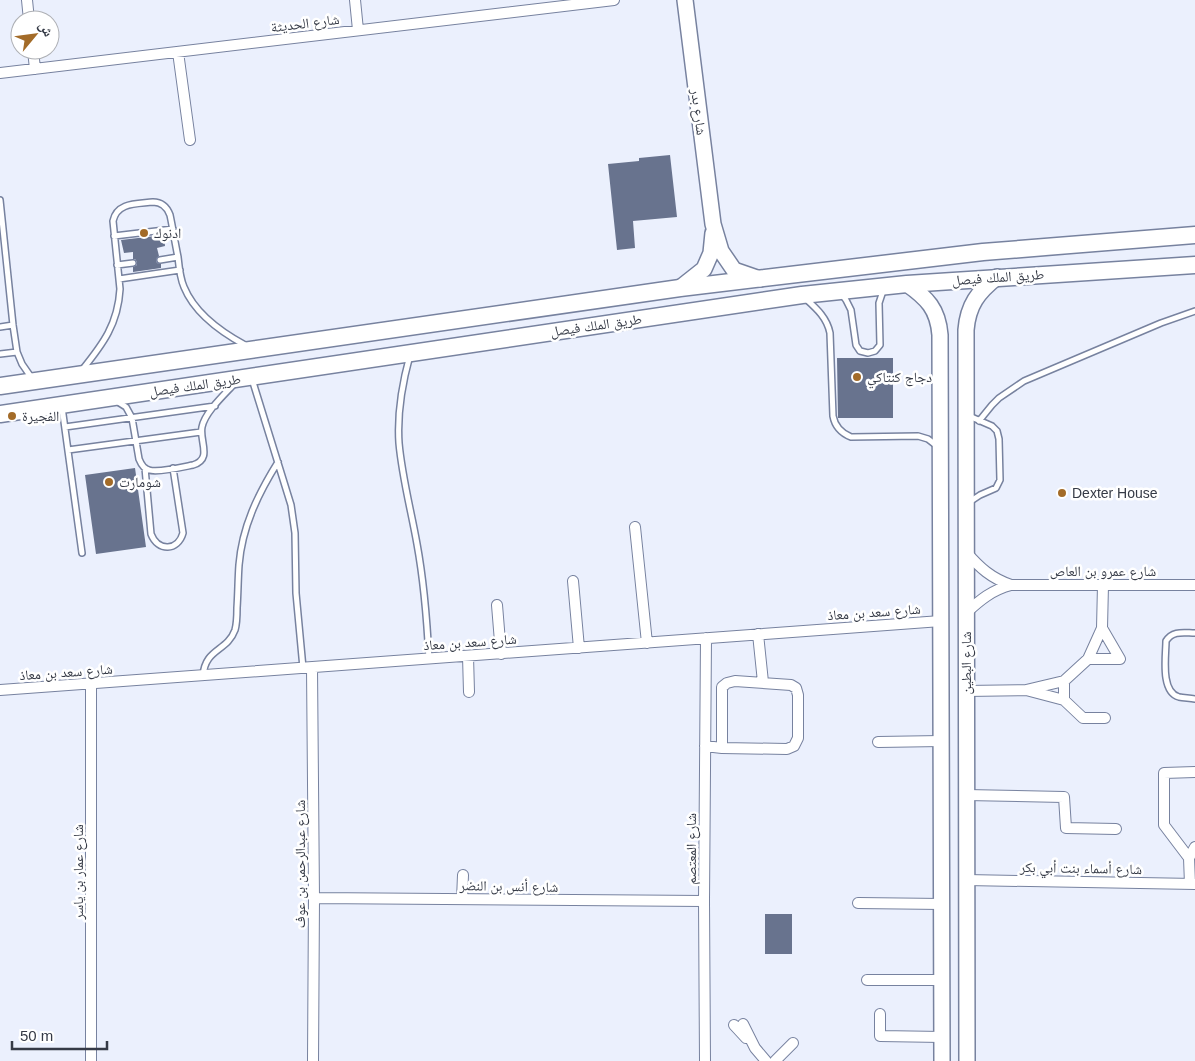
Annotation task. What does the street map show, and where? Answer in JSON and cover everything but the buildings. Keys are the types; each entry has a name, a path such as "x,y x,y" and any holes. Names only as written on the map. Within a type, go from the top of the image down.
{"main road":[{"name":"طريق الملك فيصل","path":"0,386 680,288 983,252 1195,236"},
{"name":"طريق الملك فيصل","path":"0,414 802,295 997,277 1195,265"}],"street":[{"path":"355,0 358,30"},
{"name":"شارع الحديثة","path":"0,73 614,0"},
{"name":"شارع بدر","path":"686,0 713,224 721,251 734,270 760,279"},
{"path":"178,52 190,140"},
{"path":"35,60 36,69"},
{"name":"شارع بدر","path":"680,288 704,268 711,253 713,224"},
{"name":"شارع البطين","path":"966,1061 966,505 972,418 966,330 968,313 972,304 982,290 997,277"},
{"name":"شارع البطين","path":"907,284 922,295 934,309 940,326 942,1061"},
{"path":"941,405 953,405 972,418"},
{"path":"635,526 646,643"},
{"name":"شارع عمرو بن العاص","path":"966,552 984,571 996,579 1011,585"},
{"path":"573,580 579,648"},
{"name":"شارع عمرو بن العاص","path":"966,613 990,593 1011,585 1195,585"},
{"path":"966,691 1026,690 1064,682 1088,660 1102,628 1103,585"},
{"path":"497,605 501,654"},
{"name":"شارع سعد بن معاذ","path":"0,690 941,621"},
{"path":"1088,660 1120,659 1102,628"},
{"path":"758,634 763,682"},
{"name":"شارع المعتصم","path":"705,1061 706,638"},
{"path":"468,656 469,692"},
{"name":"شارع عبدالرحمن بن عوف","path":"308,668 314,898 313,1061"},
{"path":"705,746 722,748 787,748 794,746 798,738 798,696 796,688 791,685 735,681 727,683 722,687 722,748"},
{"path":"1064,682 1064,700"},
{"name":"شارع عمار بن ياسر","path":"91,684 92,1061"},
{"path":"1026,690 1064,700 1082,718 1105,718"},
{"path":"878,742 941,741 954,758 966,763"},
{"path":"1192,884 1189,858 1164,825 1164,773 1195,772"},
{"path":"966,795 1064,797 1066,828 1116,829"},
{"path":"1189,858 1195,847"},
{"path":"462,899 463,875"},
{"name":"شارع أسماء بنت أبي بكر","path":"966,880 1192,884"},
{"name":"شارع أنس بن النضر","path":"314,898 704,901"},
{"path":"858,903 942,904"},
{"path":"867,980 942,980"},
{"path":"880,1014 880,1036 942,1037"},
{"path":"739,1024 766,1061"},
{"path":"775,1061 793,1044"}],"lane":[{"path":"0,200 17,352 22,364 34,381"},
{"path":"79,374 109,333 118,306 120,290 113,221 116,213 126,206 153,202 162,204 170,215 184,286 195,307 222,331 252,349"},
{"path":"114,236 173,229"},
{"path":"160,260 178,257"},
{"path":"117,265 133,263"},
{"path":"119,279 180,270"},
{"path":"838,291 846,300 850,310 856,345 860,351 868,353 875,351 880,345 879,303 881,294 886,286"},
{"path":"802,295 823,316 829,327 833,416 838,429 851,437 923,437 933,442 941,450"},
{"path":"972,418 1024,381 1161,323 1195,311"},
{"path":"0,327 13,325"},
{"path":"0,354 17,352"},
{"path":"410,353 402,389 399,441 423,578 429,659"},
{"path":"112,397 126,407 132,418 140,462 148,470 155,471 196,464 202,461 204,455 201,432 206,417 245,377 287,490 293,519 296,593 308,668"},
{"path":"62,404 82,553"},
{"path":"65,427 215,406"},
{"path":"966,505 980,495 996,488 1000,480 998,435 992,426 972,418"},
{"path":"68,450 201,432"},
{"path":"203,676 204,668 210,656 230,640 236,628 240,550 244,534 262,488 278,462"},
{"path":"145,468 151,534 156,543 165,547 175,545 182,538 183,533 173,468"},
{"path":"1195,634 1176,632 1169,636 1166,641 1165,680 1168,687 1177,697 1195,699"}],"place":[{"name":"ادنوك","path":"144,233"},
{"name":"دجاج كنتاكي","path":"857,377"},
{"name":"الفجيرة","path":"12,416"},
{"name":"شومارت","path":"109,482"},
{"name":"Dexter House","path":"1062,493"}]}
